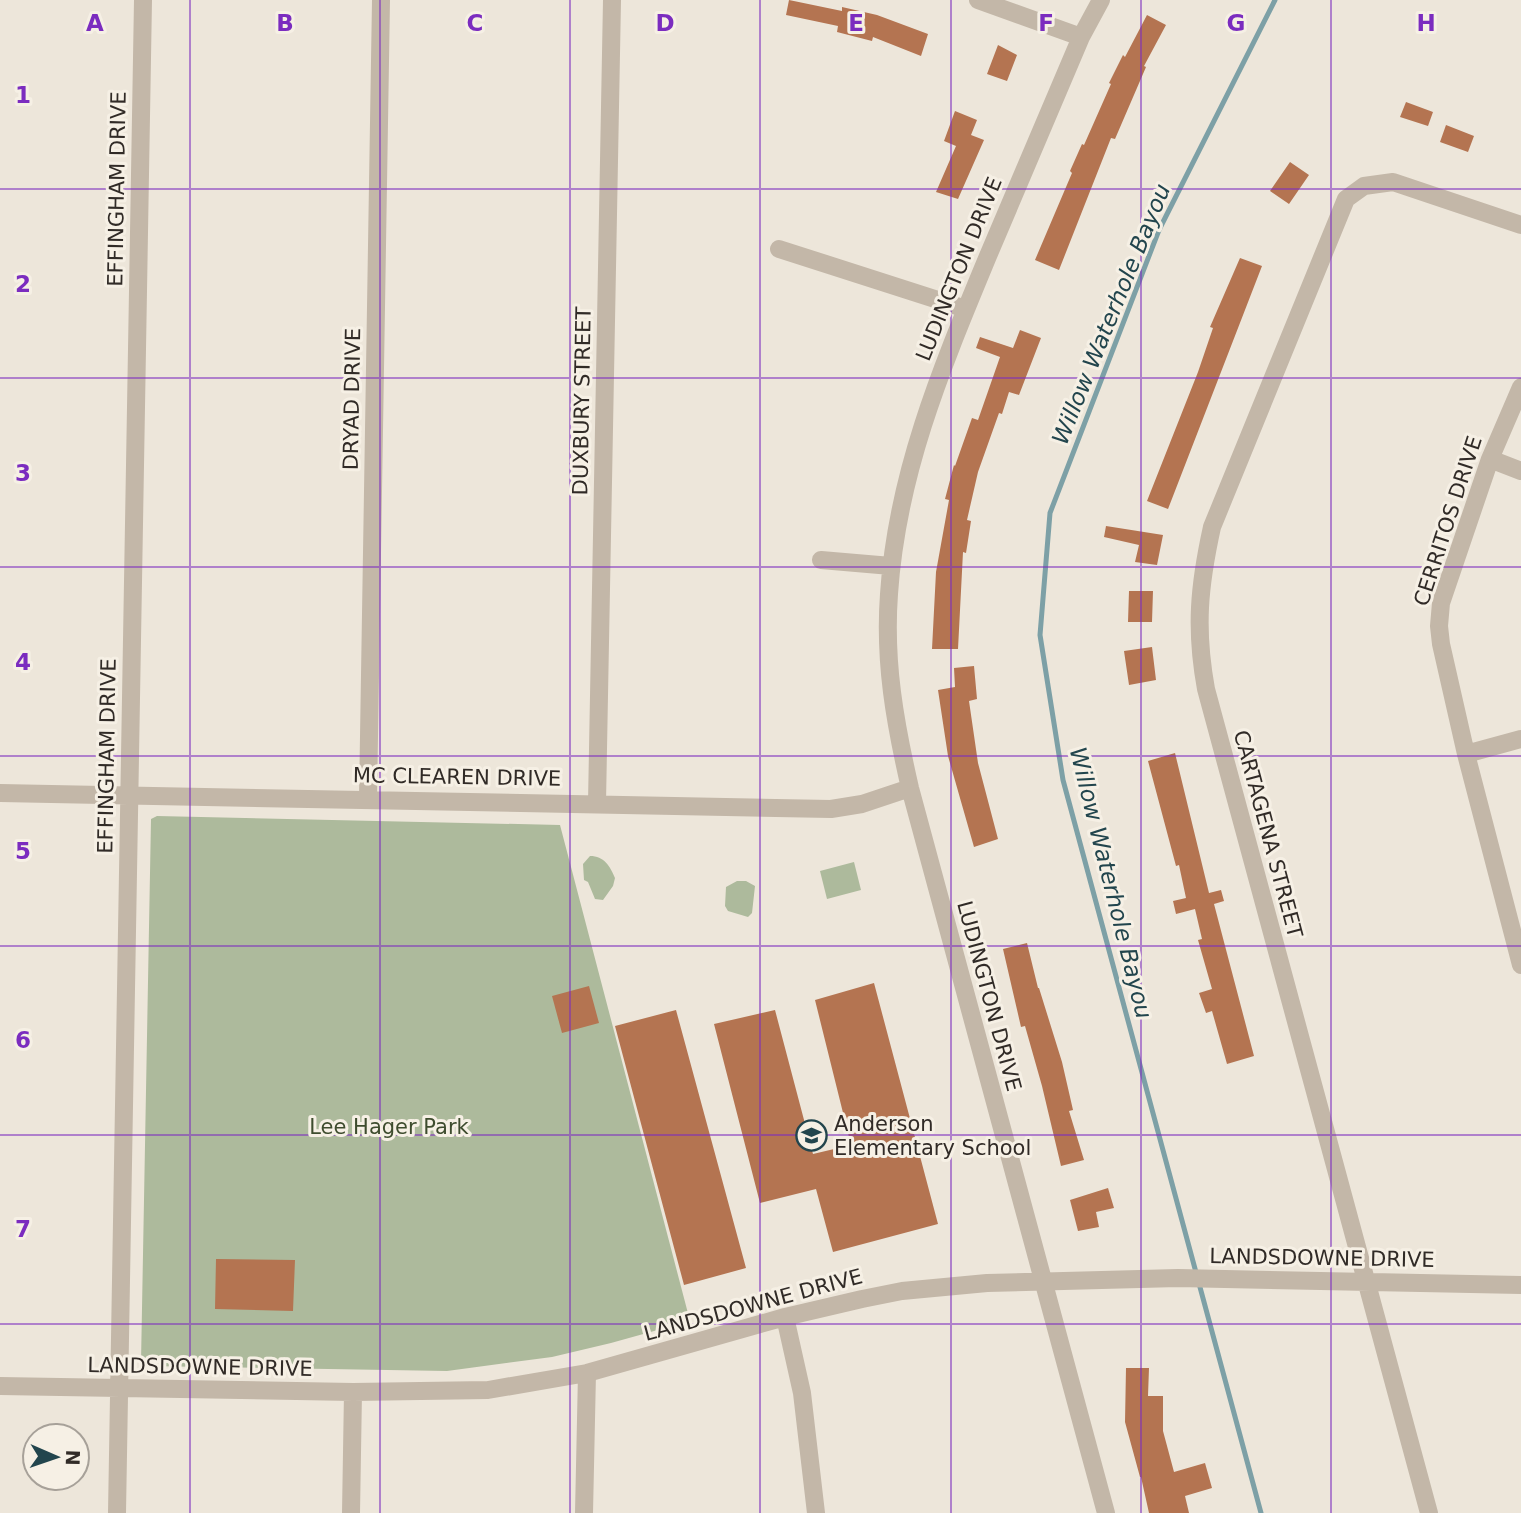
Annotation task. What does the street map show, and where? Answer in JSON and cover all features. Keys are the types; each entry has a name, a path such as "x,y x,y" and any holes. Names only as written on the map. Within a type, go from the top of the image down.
{"street":[{"name":"EFFINGHAM DRIVE","path":"117,1513 143,0"},
{"name":"DRYAD DRIVE","path":"368,798 382,0"},
{"name":"DUXBURY STREET","path":"597,803 612,0"},
{"path":"978,0 1081,37"},
{"name":"LUDINGTON DRIVE","path":"1101,0 1081,37 966,309 928,408 907,472 891,566 888,622 895,722 910,788 1106,1513"},
{"name":"CARTAGENA STREET","path":"1429,1513 1206,689 1199,652 1198,615 1202,572 1212,527 1346,199 1364,186 1393,182 1521,225"},
{"path":"779,249 966,309"},
{"name":"CERRITOS DRIVE","path":"1521,387 1490,459 1441,603 1439,626 1466,754 1521,965"},
{"path":"1490,459 1521,471"},
{"path":"821,560 891,566"},
{"path":"1466,754 1521,739"},
{"name":"MC CLEAREN DRIVE","path":"0,793 831,809 862,804 910,788"},
{"name":"LANDSDOWNE DRIVE","path":"0,1386 352,1392 488,1390 587,1373 785,1317 902,1291 987,1283 1178,1278 1521,1285"},
{"path":"785,1317 803,1393 816,1513"},
{"path":"584,1513 587,1373"},
{"path":"351,1513 352,1392"}],"green space":[{"name":"Lee Hager Park","path":"157,816 560,825 690,1321 552,1357 447,1371 143,1366 151,819"},
{"path":"590,856 606,862 615,878 603,900 595,899 588,882 584,880 583,864"},
{"path":"854,862 861,890 827,899 820,871"},
{"path":"737,881 746,881 755,886 752,913 748,917 728,911 725,906 726,887"}],"building":[{"path":"789,0 877,15 928,34 921,56 873,37 872,41 837,32 838,26 786,15"},
{"path":"1147,15 1166,25 1144,66 1146,67 1115,139 1111,138 1059,270 1035,260 1072,173 1070,171 1111,84 1109,83"},
{"path":"998,45 1017,55 1007,81 987,74"},
{"path":"1406,102 1433,112 1428,126 1400,117"},
{"path":"955,111 977,120 971,135 984,140 958,199 936,192 956,146 944,141"},
{"path":"1446,125 1474,136 1468,152 1440,142"},
{"path":"1290,162 1309,175 1289,204 1270,191"},
{"path":"1240,258 1262,266 1168,509 1147,501 1198,372 1213,328 1210,327"},
{"path":"1020,330 1041,338 1019,395 1009,392 1002,414 999,413 978,472 967,520 971,521 966,553 963,552 958,649 932,649 936,572 949,500 945,499 954,465 972,418 978,420 1000,357 976,348 980,337 1013,348"},
{"path":"1106,526 1163,535 1157,565 1135,562 1139,545 1104,537"},
{"path":"1129,591 1153,591 1152,622 1128,622"},
{"path":"1152,647 1156,680 1129,685 1124,651"},
{"path":"974,666 977,699 969,701 978,763 998,839 974,847 948,756 938,690 955,687 954,668"},
{"path":"1175,753 1209,893 1221,890 1224,901 1214,904 1254,1056 1227,1064 1212,1011 1206,1013 1199,993 1212,989 1198,940 1202,939 1195,909 1176,914 1173,901 1186,898 1148,761"},
{"path":"1027,943 1038,988 1062,1062 1073,1110 1069,1111 1084,1160 1061,1166 1025,1026 1021,1027 1003,949"},
{"path":"874,983 938,1224 833,1252 816,1189 760,1203 714,1024 775,1010 813,1154 851,1145 815,1000"},
{"path":"589,986 599,1023 562,1033 552,996"},
{"path":"676,1010 746,1268 684,1285 615,1026"},
{"path":"1108,1188 1114,1208 1096,1212 1099,1227 1078,1231 1070,1200"},
{"path":"216,1259 295,1260 293,1311 215,1309"},
{"path":"1126,1368 1149,1368 1148,1396 1163,1396 1163,1431 1174,1472 1205,1463 1212,1488 1185,1496 1189,1513 1149,1513 1125,1422"}],"waterway":[{"name":"Willow Waterhole Bayou","path":"1261,1513 1063,780 1040,635 1050,513 1159,230 1275,0"}],"place":[{"name":"Anderson Elementary School","path":"811,1136"}]}
